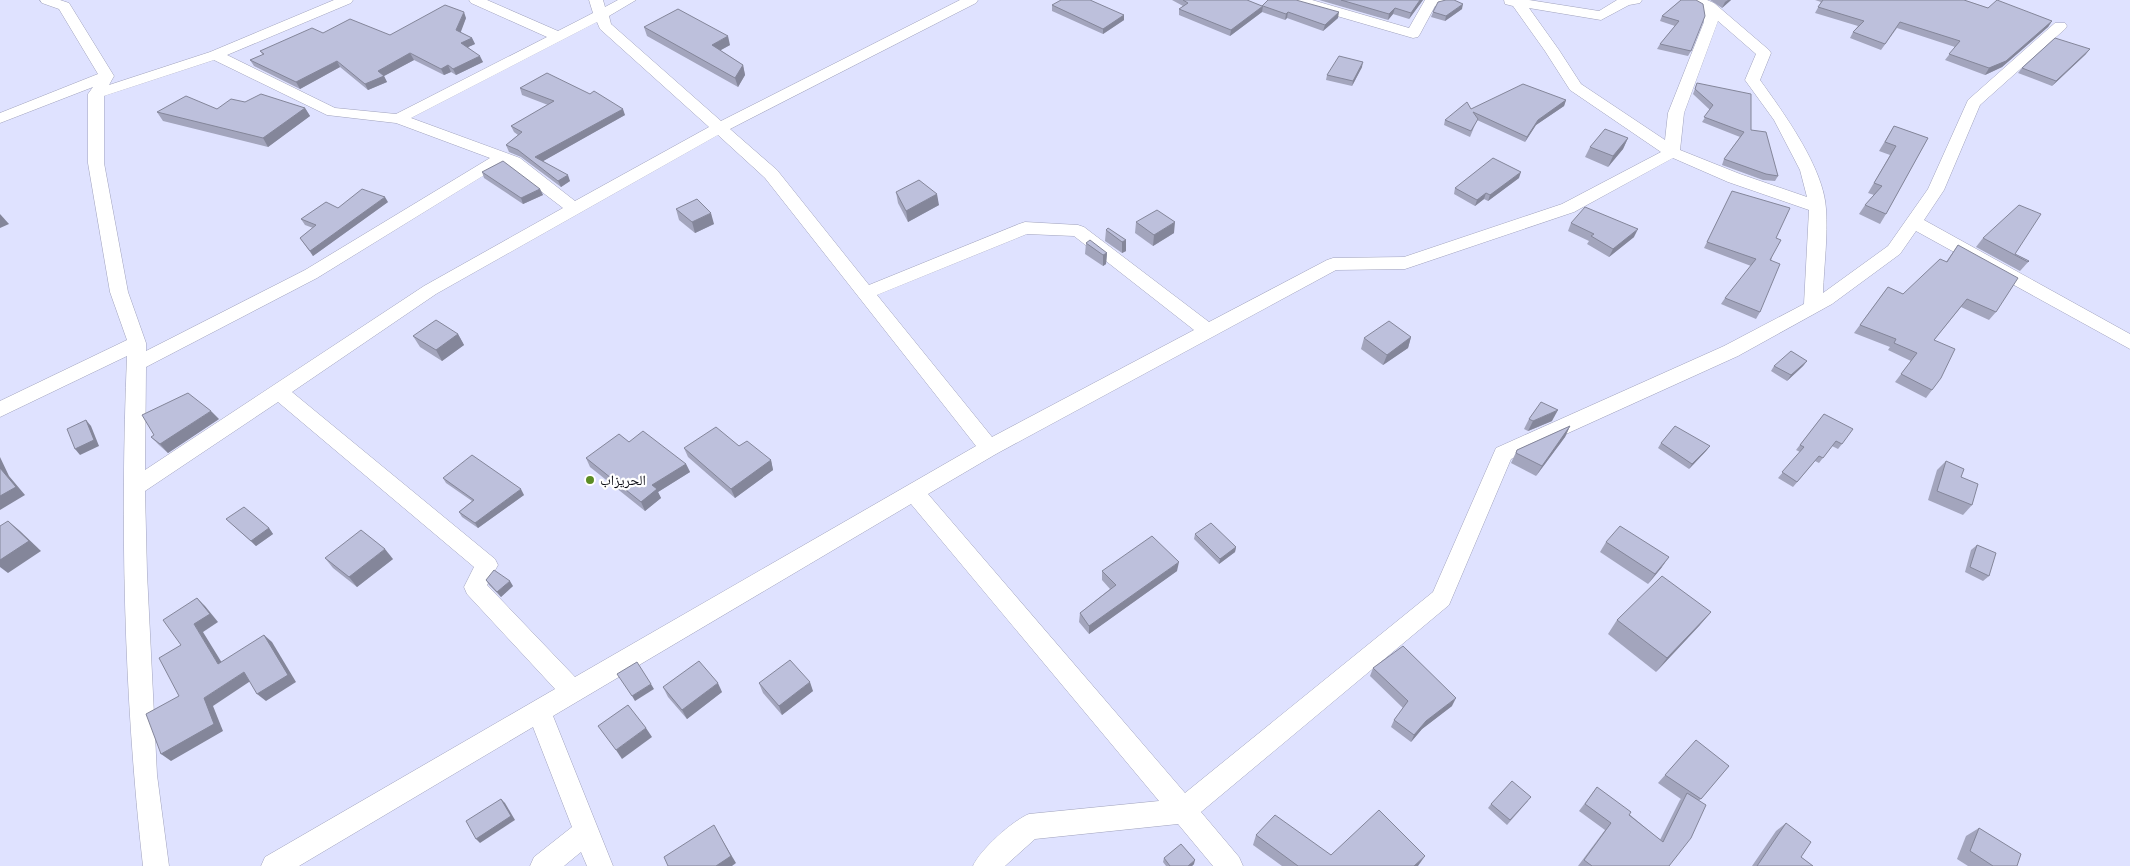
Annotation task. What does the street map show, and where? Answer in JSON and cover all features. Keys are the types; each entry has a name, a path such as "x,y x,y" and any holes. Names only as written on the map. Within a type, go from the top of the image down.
{"street":[{"path":"47,0 64,6 107,76"},
{"path":"96,94 215,55 346,0"},
{"path":"476,0 559,37"},
{"path":"398,119 559,37 599,8 629,0"},
{"path":"134,488 430,290 719,128 971,0"},
{"path":"1297,0 1413,34 1430,4 1443,0"},
{"path":"1511,1 1601,16 1625,1 1635,0"},
{"path":"1511,1 1552,50 1575,87 1672,152 1734,178 1818,207"},
{"path":"1672,152 1676,113 1711,22 1702,3"},
{"path":"1702,3 1764,53 1752,80 1781,120 1808,170 1818,207 1813,307"},
{"path":"599,8 605,26 771,174 989,448"},
{"path":"986,866 1029,827 1183,811 1441,598 1503,454 1731,350 1826,300 1894,250 1936,190 1974,103 2060,26"},
{"path":"215,55 332,112 398,119 514,161 574,209"},
{"path":"107,76 96,94 96,163 119,292 137,343 134,488 136,573 144,774 156,866"},
{"path":"0,118 107,76"},
{"path":"274,866 989,448 1334,264 1405,263 1568,208 1672,152"},
{"path":"136,364 311,274 503,157"},
{"path":"1914,222 2130,342"},
{"path":"866,294 1025,228 1078,231 1208,331"},
{"path":"0,410 137,343"},
{"path":"278,391 486,565 476,587 573,691"},
{"path":"914,492 1230,866"},
{"path":"539,711 600,866"},
{"path":"543,866 586,832"}],"building":[{"path":"1061,0 1090,0 1124,15 1103,29 1052,5"},
{"path":"1183,0 1247,0 1262,6 1268,0 1296,0 1339,12 1325,25 1288,12 1286,14 1263,6 1231,30 1179,9 1188,3"},
{"path":"1341,0 1420,0 1411,13 1395,8 1389,14"},
{"path":"1454,0 1463,4 1446,16 1433,12 1438,2"},
{"path":"1681,0 1696,0 1703,4 1705,16 1691,51 1660,44 1679,21 1662,16"},
{"path":"1823,0 1964,0 1988,8 1997,0 2052,21 2006,61 1989,68 1949,54 1960,41 1900,22 1885,44 1853,32 1864,21 1818,7"},
{"path":"445,5 464,12 456,30 472,38 461,43 480,56 453,69 448,65 441,69 410,53 378,71 384,76 365,84 337,61 296,82 250,60 264,54 260,51 312,28 323,33 350,19 390,35"},
{"path":"678,9 728,36 712,45 743,65 735,78 644,27"},
{"path":"2055,38 2090,49 2056,81 2022,68"},
{"path":"1339,56 1363,62 1353,81 1327,75"},
{"path":"547,73 590,94 594,91 623,109 535,157 568,175 558,181 518,150 506,145 522,132 511,126 554,101 520,88"},
{"path":"1697,83 1751,94 1751,130 1766,132 1778,176 1766,174 1724,159 1744,132 1704,117 1713,105 1695,89"},
{"path":"1523,84 1566,100 1538,120 1527,137 1473,112 1478,119 1471,131 1445,120 1467,102 1471,109"},
{"path":"261,94 305,108 263,138 157,112 186,96 217,109 231,99 245,102"},
{"path":"1894,126 1928,138 1886,214 1865,205 1882,186 1874,183 1896,146 1885,142"},
{"path":"1605,129 1628,138 1613,156 1590,147"},
{"path":"1493,158 1521,172 1490,195 1486,193 1477,200 1455,188"},
{"path":"503,161 540,189 521,198 482,172"},
{"path":"919,180 937,194 906,211 896,192"},
{"path":"362,189 385,197 310,251 300,238 316,225 301,219 326,202 338,208"},
{"path":"1732,191 1790,208 1776,238 1781,240 1770,260 1780,264 1760,312 1725,298 1756,259 1707,242"},
{"path":"697,199 711,213 692,222 676,209"},
{"path":"2019,205 2041,214 2015,254 2028,262 1983,238"},
{"path":"1585,207 1638,229 1613,249 1591,236 1594,234 1571,223"},
{"path":"1157,210 1175,222 1154,235 1136,222"},
{"path":"1108,228 1126,240 1122,242 1106,230"},
{"path":"1090,240 1107,253 1103,255 1086,243"},
{"path":"1958,245 2018,278 1996,312 1967,299 1934,340 1955,349 1941,378 1932,390 1901,374 1917,353 1894,343 1896,339 1860,325 1888,287 1903,294 1940,259 1947,262"},
{"path":"436,320 458,334 436,350 413,336"},
{"path":"1389,321 1411,337 1387,355 1364,338"},
{"path":"1791,351 1807,361 1791,375 1774,366"},
{"path":"188,393 211,411 160,444 151,437 154,435 142,415"},
{"path":"1541,402 1558,410 1533,421 1529,419"},
{"path":"1824,414 1853,429 1842,444 1836,441 1823,458 1819,456 1797,482 1782,472 1804,447 1800,445"},
{"path":"86,420 94,440 75,449 67,429"},
{"path":"1570,426 1542,466 1516,453 1517,450"},
{"path":"1675,426 1710,446 1692,464 1661,443"},
{"path":"716,427 739,446 747,441 771,460 731,489 684,448"},
{"path":"643,431 686,464 652,485 657,489 641,502 586,458 619,434 629,442"},
{"path":"472,455 521,489 475,523 459,512 474,500 443,478"},
{"path":"1946,461 1964,469 1961,477 1978,484 1972,505 1937,491"},
{"path":"0,468 16,487 0,496"},
{"path":"244,507 269,528 251,541 226,519"},
{"path":"8,521 29,541 0,560 0,526"},
{"path":"1211,523 1236,547 1220,559 1195,534"},
{"path":"1620,526 1669,557 1655,574 1606,542"},
{"path":"361,530 385,549 349,577 325,558"},
{"path":"1152,536 1179,562 1089,626 1080,613 1116,585 1102,571"},
{"path":"1977,545 1996,553 1989,576 1970,567"},
{"path":"494,570 510,581 497,592 486,580"},
{"path":"1662,576 1711,612 1667,658 1617,620"},
{"path":"197,598 210,614 194,624 218,664 264,635 288,675 257,694 244,672 204,698 214,724 161,754 146,714 179,696 159,658 181,645 163,620"},
{"path":"1403,646 1456,698 1426,721 1414,735 1394,720 1408,701 1373,668"},
{"path":"790,660 810,682 779,706 759,683"},
{"path":"699,661 718,683 682,710 663,687"},
{"path":"637,662 651,684 632,696 617,674"},
{"path":"628,705 646,728 616,750 598,726"},
{"path":"1696,740 1729,766 1701,799 1665,775"},
{"path":"1512,781 1531,797 1510,820 1491,804"},
{"path":"1597,787 1631,812 1629,815 1663,842 1687,793 1706,805 1691,838 1669,866 1592,866 1584,860 1611,823 1585,804"},
{"path":"501,799 511,816 476,839 466,821"},
{"path":"1379,810 1425,856 1414,866 1298,866 1256,835 1275,815 1331,855"},
{"path":"1786,823 1811,842 1801,857 1813,866 1757,866"},
{"path":"714,825 731,856 716,866 668,866 664,857"},
{"path":"1979,828 2021,854 2017,866 1993,866 1970,851"},
{"path":"1181,844 1195,860 1188,866 1170,866 1164,858"}],"place":[{"name":"الحريزاب","path":"590,480"}]}
